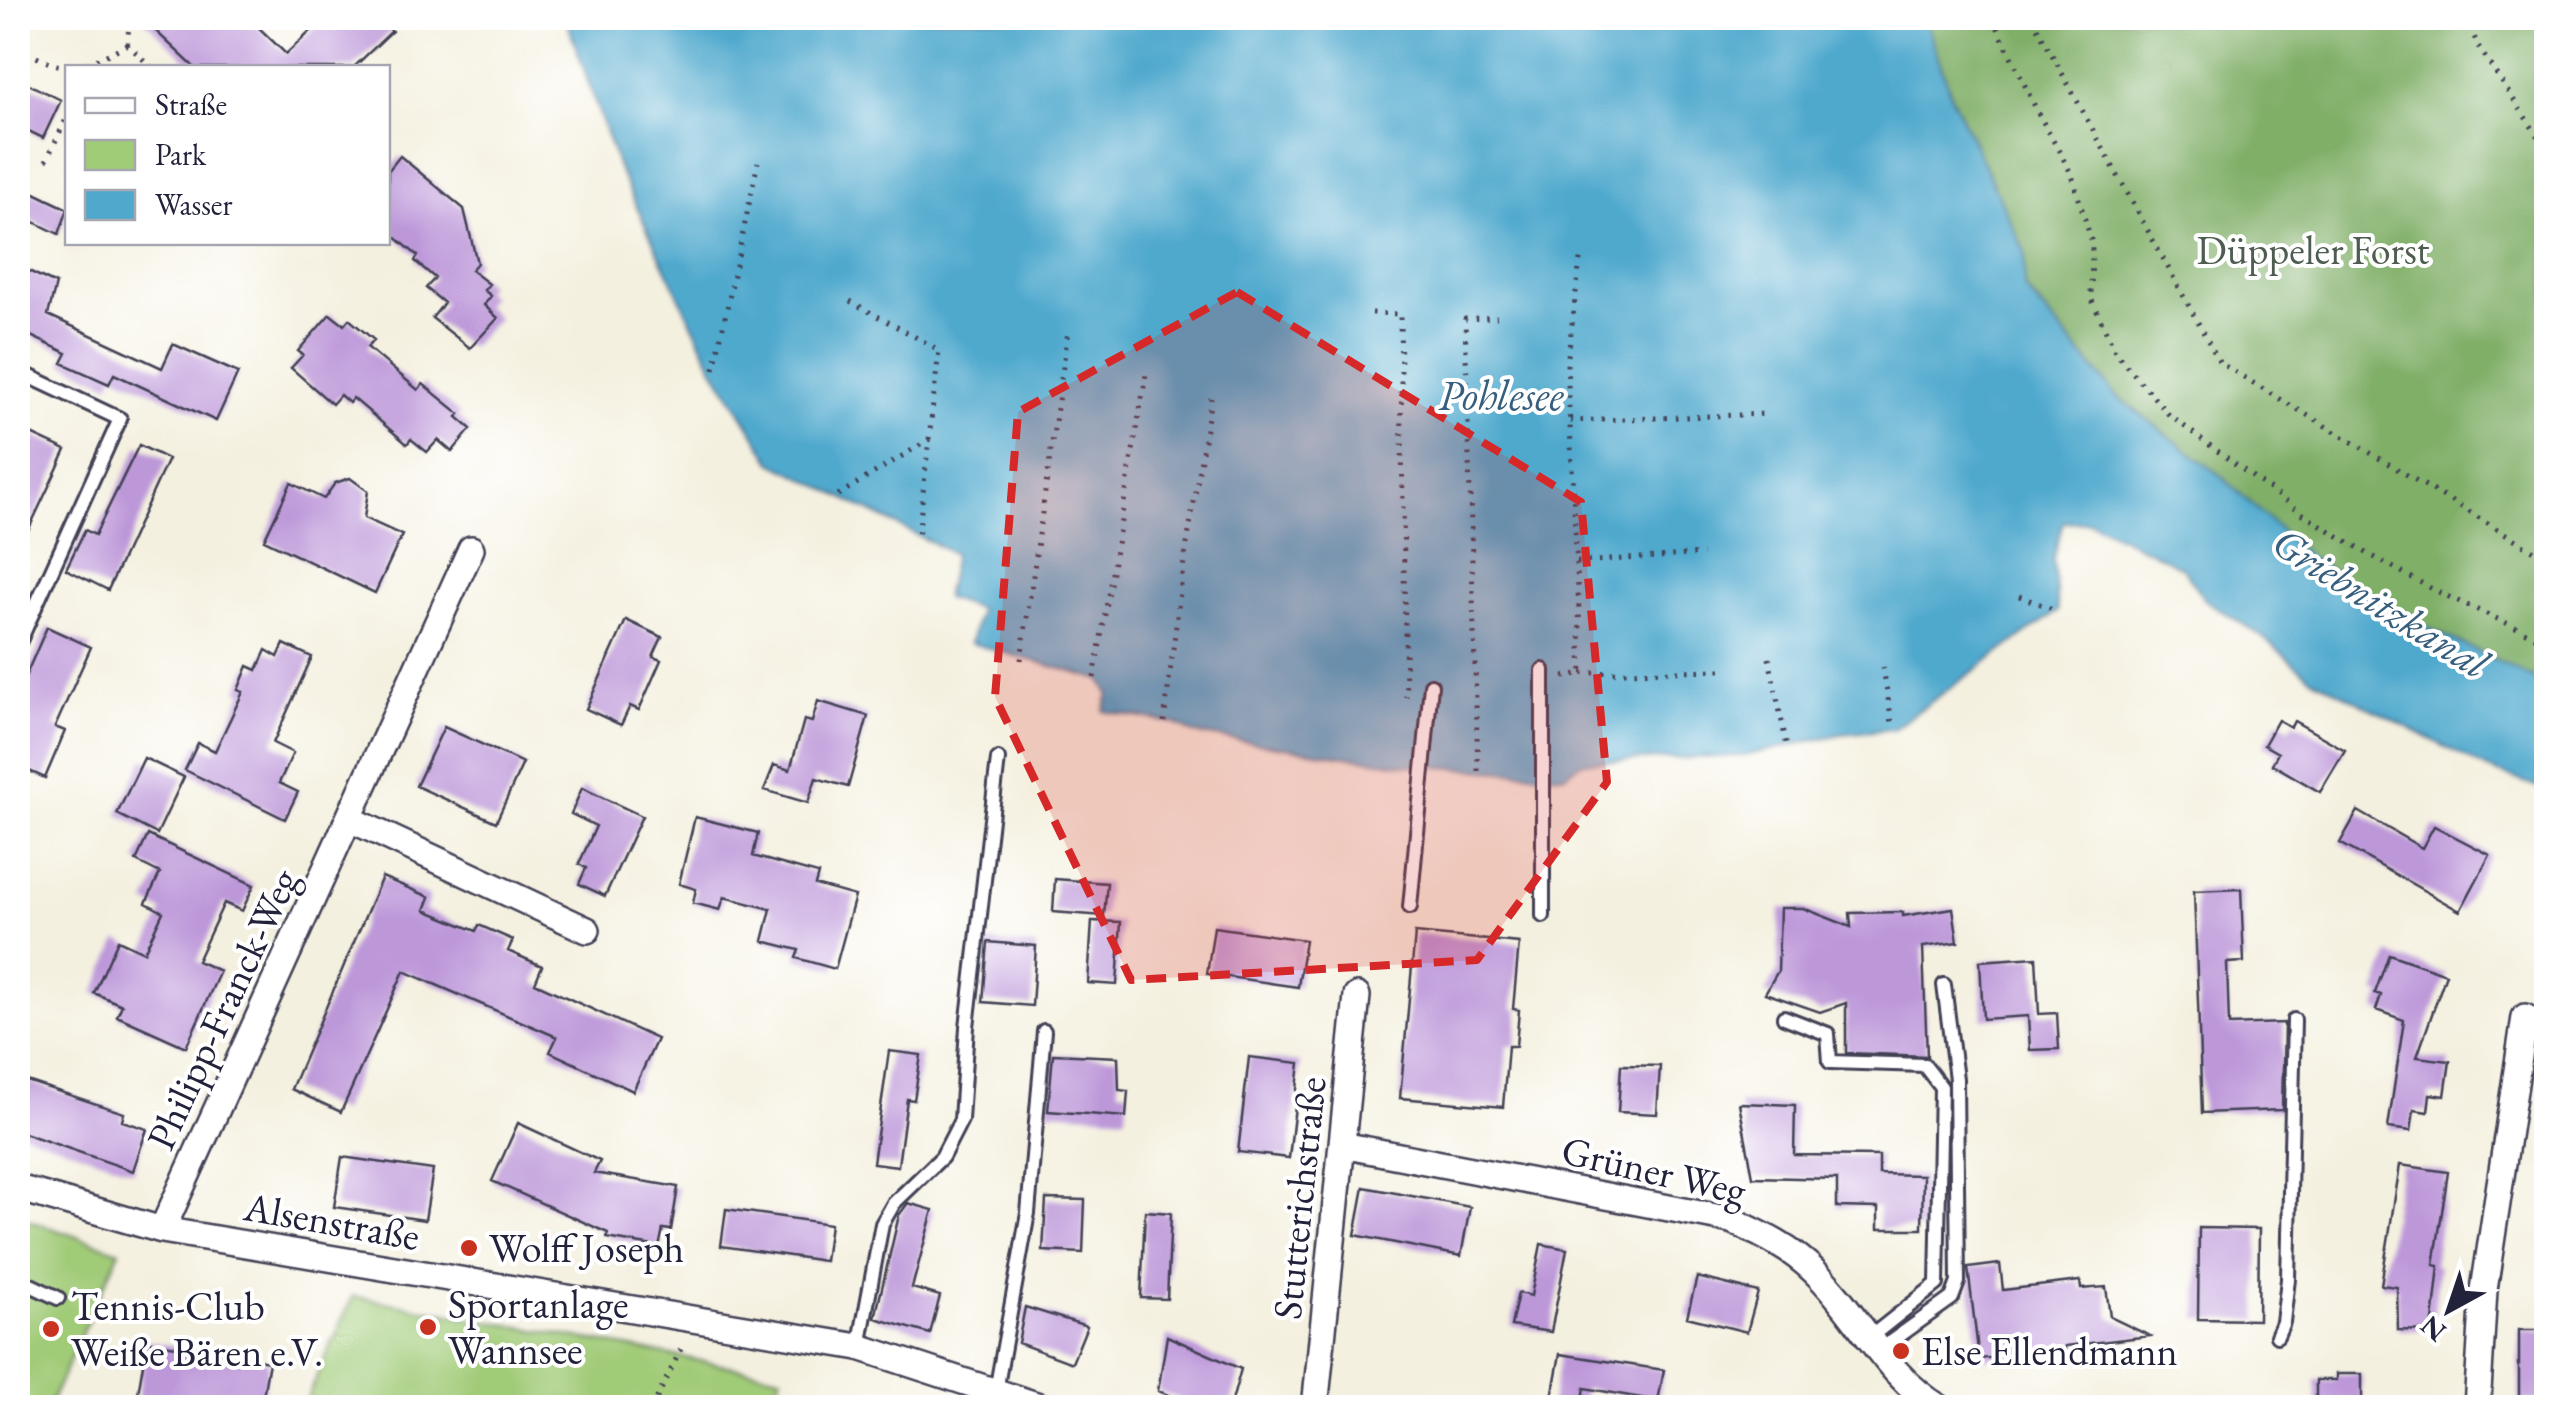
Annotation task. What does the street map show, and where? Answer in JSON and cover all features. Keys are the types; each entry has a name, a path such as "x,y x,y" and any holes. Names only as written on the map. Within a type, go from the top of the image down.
{"street":[{"name":"Philipp-Franck-Weg","path":"162,1230 471,549"},
{"path":"350,819 587,930"},
{"name":"Stutterichstraße","path":"1316,1408 1356,996"},
{"path":"2476,1408 2484,1290 2526,1017"},
{"name":"Grüner Weg","path":"1342,1144 1730,1220 1778,1242 1817,1273 1873,1346 1940,1408"},
{"name":"Alsenstraße","path":"18,1188 162,1230 859,1346 1046,1408"}],"lane":[{"path":"18,371 120,418 18,644"},
{"path":"1542,670 1543,916"},
{"path":"1410,907 1431,684"},
{"path":"859,1346 882,1224 894,1203 942,1157 961,1120 967,1027 998,759"},
{"path":"1873,1346 1952,1298 1958,1282 1956,1080 1944,986"},
{"path":"1784,1018 1828,1034 1830,1062 1924,1065 1941,1088 1937,1284 1873,1346"},
{"path":"2277,1336 2283,1322 2288,1279 2294,1020"},
{"path":"996,1392 1028,1214 1044,1031"},
{"path":"18,1279 58,1298"}],"path":[{"path":"130,18 128,44 149,65"},
{"path":"1994,18 2036,111 2072,175 2092,243 2092,298 2116,353 2169,415 2300,512 2365,552 2436,592 2546,641"},
{"path":"2032,18 2220,362 2546,558"},
{"path":"2466,18 2479,48 2546,148"},
{"path":"92,65 128,44"},
{"path":"18,47 55,69 65,68"},
{"path":"46,162 65,121"},
{"path":"714,369 758,162"},
{"path":"1581,252 1567,364 1582,673"},
{"path":"850,301 939,350 918,537"},
{"path":"1372,313 1400,314 1406,706"},
{"path":"1478,771 1465,318 1497,317"},
{"path":"1021,660 1068,331"},
{"path":"1094,678 1147,369"},
{"path":"1164,722 1183,568 1211,398"},
{"path":"1569,421 1766,414"},
{"path":"838,495 931,438"},
{"path":"1576,562 1704,554"},
{"path":"2019,596 2058,611"},
{"path":"1769,658 1787,747"},
{"path":"1883,667 1893,729"},
{"path":"1564,691 1564,674 1722,670"},
{"path":"652,1408 679,1358 692,1320"}],"highlighted area":[{"path":"1237,292 1581,502 1607,782 1477,960 1131,980 995,697 1018,412"}],"green space":[{"name":"Düppeler Forst","path":"1925,18 2546,18 2546,684 2403,616 2308,556 2221,476 2119,398 2024,287 2025,252 1953,100"},
{"name":"Tennis-Club Weiße Bären e.V.","path":"18,1217 120,1251 48,1407 18,1408"},
{"name":"Sportanlage Wannsee","path":"353,1296 782,1376 769,1407 303,1407"}],"water":[{"name":"Pohlesee","path":"566,18 1925,18 1953,100 2025,252 2024,288 2119,398 2221,476 2308,556 2403,616 2546,684 2546,790 2488,769 2309,676 2261,636 2204,599 2183,568 2089,521 2063,522 2053,559 2058,611 1893,729 1841,734 1744,756 1584,762 1564,775 1407,765 1194,734 1176,724 1104,711 1109,694 1101,680 970,643 979,609 945,598 954,554 772,462 714,369 618,168"}],"building":[{"path":"142,18 249,18 286,54 325,18 379,18 392,31 356,65 192,65"},
{"path":"18,79 61,100 43,138 18,126"},
{"path":"400,156 464,209 477,263 471,270 489,284 484,290 491,296 484,305 498,318 470,348 432,318 444,303 426,288 435,278 415,261 418,256 390,233 390,168"},
{"path":"18,185 65,208 59,234 18,214"},
{"path":"18,266 56,284 48,315 162,368 173,344 238,373 216,421 114,374 109,384 62,363 67,353 18,330"},
{"path":"330,314 344,325 349,319 374,340 367,347 418,390 423,384 460,414 457,417 471,429 452,452 438,440 427,452 411,439 407,444 353,398 349,403 340,395 332,404 291,368 303,355 298,351"},
{"path":"18,428 66,450 18,552"},
{"path":"139,445 168,459 108,590 66,569 85,530 95,535"},
{"path":"350,478 368,491 364,518 402,535 375,593 264,540 291,483 324,499 335,483"},
{"path":"626,620 662,637 653,657 661,660 639,710 630,706 621,725 586,709"},
{"path":"47,627 91,647 55,727 65,731 45,778 18,766 18,693"},
{"path":"284,644 312,657 273,743 293,753 279,783 298,792 285,819 185,770 198,743 215,751 243,692 238,690 248,666 257,670 266,650 278,657"},
{"path":"818,701 868,716 848,787 816,778 808,803 764,790 774,765 790,770 804,720 812,722"},
{"path":"2278,720 2291,727 2294,721 2345,750 2320,792 2272,764 2278,753 2264,745"},
{"path":"444,727 523,763 496,822 416,786"},
{"path":"144,758 184,777 157,834 117,814"},
{"path":"582,788 642,816 605,896 579,884 586,868 579,864 596,826 571,814"},
{"path":"2358,811 2422,848 2434,826 2490,855 2460,911 2340,843"},
{"path":"695,817 758,833 753,856 818,874 815,885 855,896 835,969 796,958 799,950 763,941 771,909 724,897 720,910 693,903 696,889 679,884"},
{"path":"148,835 254,885 242,911 224,903 197,961 220,971 186,1047 117,1016 122,1005 94,993 118,940 144,952 163,912 146,903 160,873 136,861"},
{"path":"382,877 430,897 425,910 476,931 479,925 513,940 508,951 542,966 535,983 657,1039 633,1091 550,1052 557,1037 404,971 341,1112 291,1089"},
{"path":"1055,879 1107,883 1104,916 1053,912"},
{"path":"2241,889 2244,962 2227,963 2229,1025 2284,1023 2282,1110 2202,1113 2194,891"},
{"path":"1780,908 1803,908 1851,927 1850,913 1903,912 1903,916 1953,908 1958,942 1923,947 1927,1056 1846,1053 1846,1003 1820,1012 1765,993 1778,971"},
{"path":"1092,921 1121,922 1117,985 1088,983"},
{"path":"1214,927 1305,940 1298,987 1207,974"},
{"path":"1415,933 1519,943 1513,1009 1519,1010 1516,1046 1508,1046 1503,1107 1400,1098"},
{"path":"988,942 1036,946 1032,1006 983,1002"},
{"path":"2389,954 2446,974 2417,1057 2450,1061 2445,1096 2430,1094 2428,1112 2414,1110 2411,1131 2388,1128 2404,1020 2376,1010 2381,995 2375,993"},
{"path":"2036,957 2039,1014 2057,1013 2059,1049 2030,1050 2028,1016 1983,1019 1980,961"},
{"path":"889,1051 921,1055 914,1100 907,1099 898,1166 873,1163"},
{"path":"1053,1054 1118,1057 1119,1090 1128,1091 1126,1117 1048,1111"},
{"path":"1249,1057 1300,1063 1289,1158 1238,1152"},
{"path":"1621,1065 1660,1066 1657,1114 1618,1112"},
{"path":"18,1078 124,1113 122,1121 147,1129 133,1171 18,1131"},
{"path":"1739,1103 1795,1105 1794,1155 1879,1156 1879,1174 1923,1175 1922,1229 1878,1229 1878,1208 1837,1207 1837,1179 1753,1177"},
{"path":"518,1123 600,1161 594,1173 678,1187 671,1230 663,1229 659,1247 607,1238 608,1233 492,1181"},
{"path":"342,1157 433,1170 425,1220 334,1207"},
{"path":"2400,1165 2448,1172 2434,1265 2439,1266 2432,1331 2398,1330 2397,1287 2381,1285"},
{"path":"1364,1187 1470,1207 1461,1256 1355,1235"},
{"path":"1046,1199 1085,1200 1083,1253 1043,1251"},
{"path":"908,1203 933,1210 912,1288 940,1296 930,1334 875,1318 899,1215"},
{"path":"726,1209 830,1224 825,1261 721,1246"},
{"path":"1145,1211 1171,1213 1167,1299 1141,1298"},
{"path":"2199,1228 2259,1229 2258,1320 2198,1319"},
{"path":"1541,1244 1567,1249 1551,1332 1511,1326 1518,1293 1531,1296"},
{"path":"2000,1264 2003,1290 2080,1281 2081,1289 2106,1287 2110,1317 2150,1336 2065,1346 2065,1351 1979,1359 1968,1268"},
{"path":"1697,1277 1758,1292 1747,1332 1687,1317"},
{"path":"1025,1307 1087,1326 1072,1363 1018,1343"},
{"path":"2519,1330 2546,1330 2546,1401 2519,1401"},
{"path":"1167,1336 1241,1369 1230,1408 1203,1408 1158,1391"},
{"path":"147,1341 269,1362 261,1408 186,1408 137,1399"},
{"path":"1560,1354 1664,1370 1658,1401 1585,1388 1581,1408 1550,1408"},
{"path":"2336,1374 2362,1374 2362,1408 2316,1408 2316,1380 2336,1380"}],"place":[{"name":"Wolff Joseph","path":"469,1248"},
{"name":"Sportanlage Wannsee","path":"428,1327"},
{"name":"Tennis-Club Weiße Bären e.V.","path":"51,1329"},
{"name":"Else Ellendmann","path":"1901,1351"}],"water label":[{"name":"Griebnitzkanal","path":"2381,602"}]}
